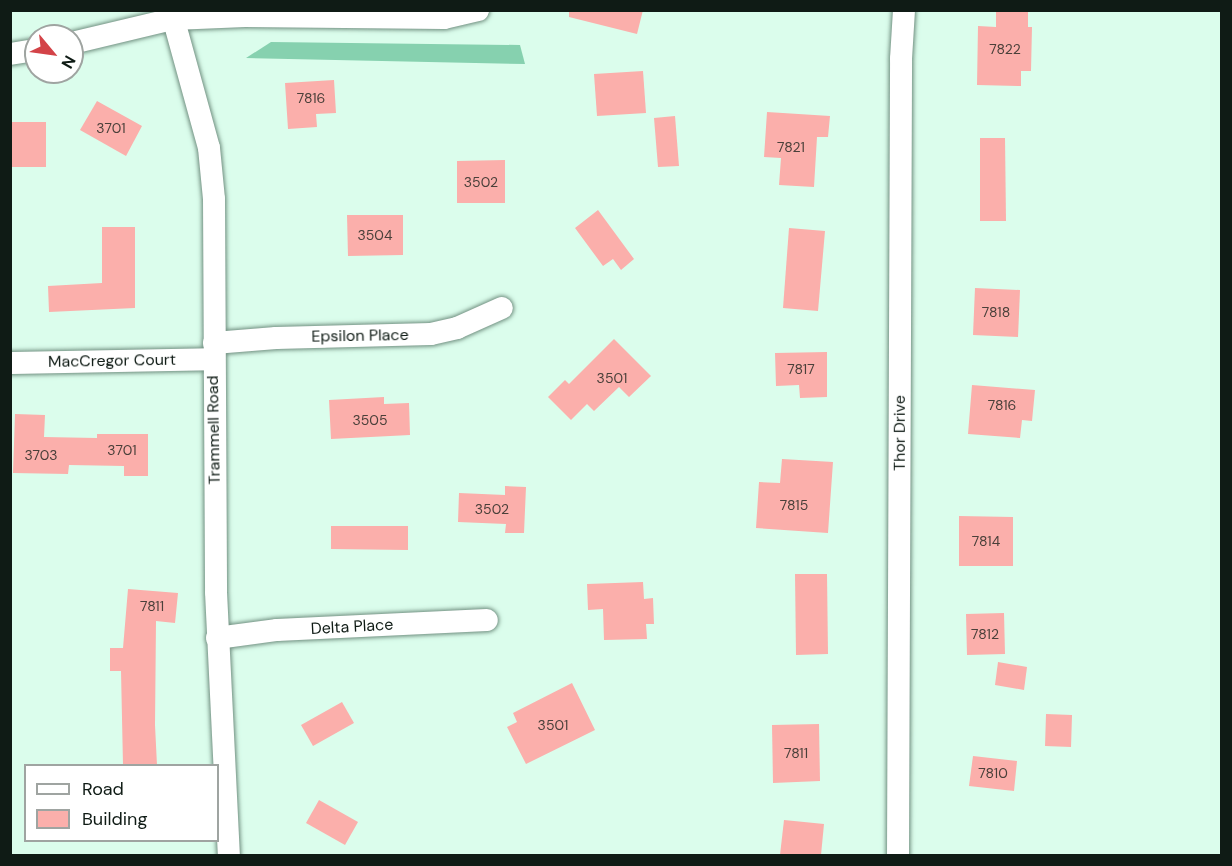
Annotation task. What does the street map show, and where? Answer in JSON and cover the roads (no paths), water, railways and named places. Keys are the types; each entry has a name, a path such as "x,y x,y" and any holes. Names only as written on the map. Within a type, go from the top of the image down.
{"street":[{"path":"84,40 172,15 444,18 478,10"},
{"name":"Thor Drive","path":"898,855 901,59 904,10"},
{"name":"Trammell Road","path":"172,15 209,148 214,199 213,351 218,638 229,855"},
{"name":"Epsilon Place","path":"213,351 276,338 431,334 457,328 502,308"},
{"name":"MacCregor Court","path":"10,363 213,351"},
{"name":"Delta Place","path":"218,638 277,630 487,620"}]}
